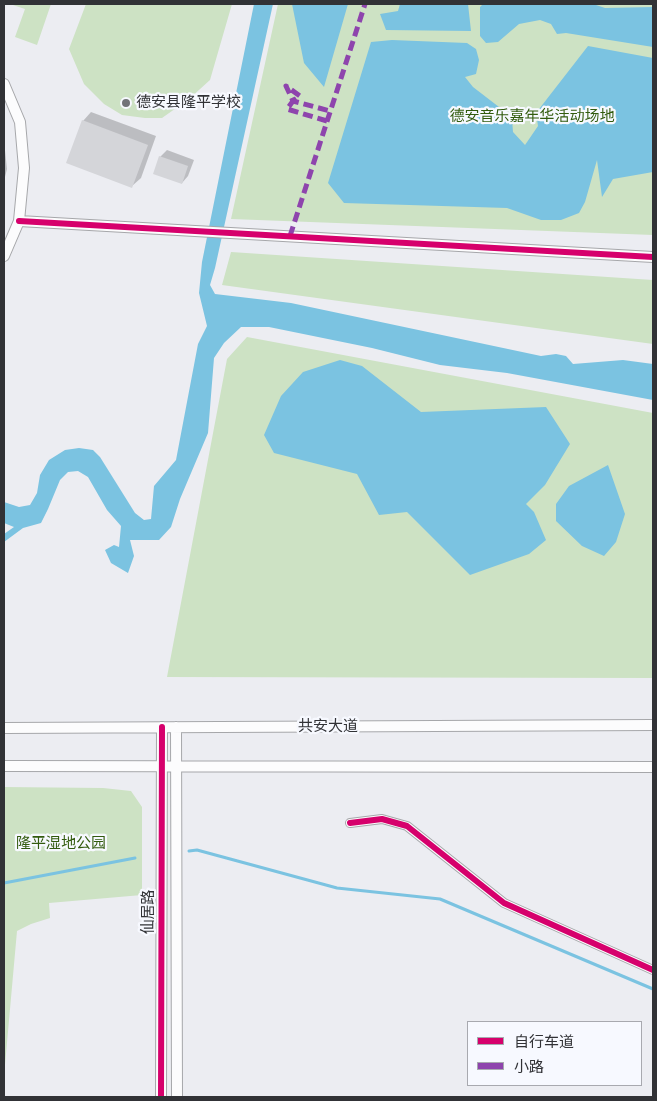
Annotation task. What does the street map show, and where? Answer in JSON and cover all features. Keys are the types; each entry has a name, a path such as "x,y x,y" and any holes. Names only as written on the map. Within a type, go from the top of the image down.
{"street":[{"path":"4,84 20,122 24,168 19,221 4,256"},
{"path":"19,221 653,256"},
{"name":"共安大道","path":"4,728 653,725"},
{"name":"仙居路","path":"162,727 162,1097"},
{"name":"仙居路","path":"176,728 177,1097"},
{"path":"4,766 653,767"},
{"path":"350,823 382,819 407,826 504,903 653,970"}],"green space":[{"path":"10,4 51,4 37,45 15,37 25,9"},
{"path":"86,4 232,4 210,80 189,99 162,118 145,118 122,115 104,104 84,84 69,49"},
{"name":"德安音乐嘉年华活动场地","path":"278,4 653,4 653,235 231,219"},
{"path":"231,252 653,280 653,344 222,285"},
{"path":"247,337 653,413 653,678 167,677 227,359"},
{"name":"隆平湿地公园","path":"4,787 103,788 131,791 142,807 142,895 49,903 50,918 17,931 4,1076"}],"water":[{"path":"254,4 273,4 210,285 215,294 291,303 541,356 556,354 566,356 573,364 623,360 653,364 653,400 507,373 440,365 372,348 269,327 241,327 224,343 214,358 208,433 180,499 171,527 159,540 130,540 134,556 128,573 111,563 105,550 114,545 119,547 121,526 107,510 88,477 78,471 68,472 60,480 41,523 23,528 4,542 4,534 14,527 4,523 4,502 19,507 30,505 37,493 40,475 49,460 65,450 79,448 93,450 100,457 135,513 144,520 151,519 154,486 176,460 198,344 207,326 199,293 202,262"},
{"path":"292,4 348,4 324,87 304,63"},
{"path":"400,4 468,4 471,31 386,30 380,14 398,11"},
{"path":"483,4 593,4 605,8 653,7 653,47 566,33 557,34 551,24 540,20 519,24 498,42 486,43 480,36 480,7"},
{"path":"392,40 467,43 476,49 479,60 476,74 465,77 473,87 512,119 513,132 525,145 538,126 536,113 588,46 653,58 653,172 613,179 602,197 597,160 585,202 579,213 561,220 541,220 507,208 344,203 328,183 371,42"},
{"path":"340,360 362,366 421,412 546,407 570,444 545,485 526,504 534,512 546,540 529,554 470,575 407,512 379,515 357,474 274,453 264,435 281,396 303,372"},
{"path":"608,465 625,514 616,542 604,556 582,546 556,521 556,504 569,486"}],"building":[{"path":"82,120 148,145 132,188 66,163"},
{"path":"159,156 188,166 182,184 153,174"}],"waterway":[{"path":"189,851 197,850 337,888 440,899 653,989"},
{"path":"4,883 135,858"}],"marked path":[{"path":"290,236 365,4"},
{"path":"327,121 287,109 293,101 286,86 300,96 293,101 330,111"}],"cycle path":[{"path":"19,221 653,257"},
{"path":"161,1097 162,727"},
{"path":"350,823 382,819 407,826 504,903 653,970"}],"place":[{"name":"德安县隆平学校","path":"126,103"}]}
